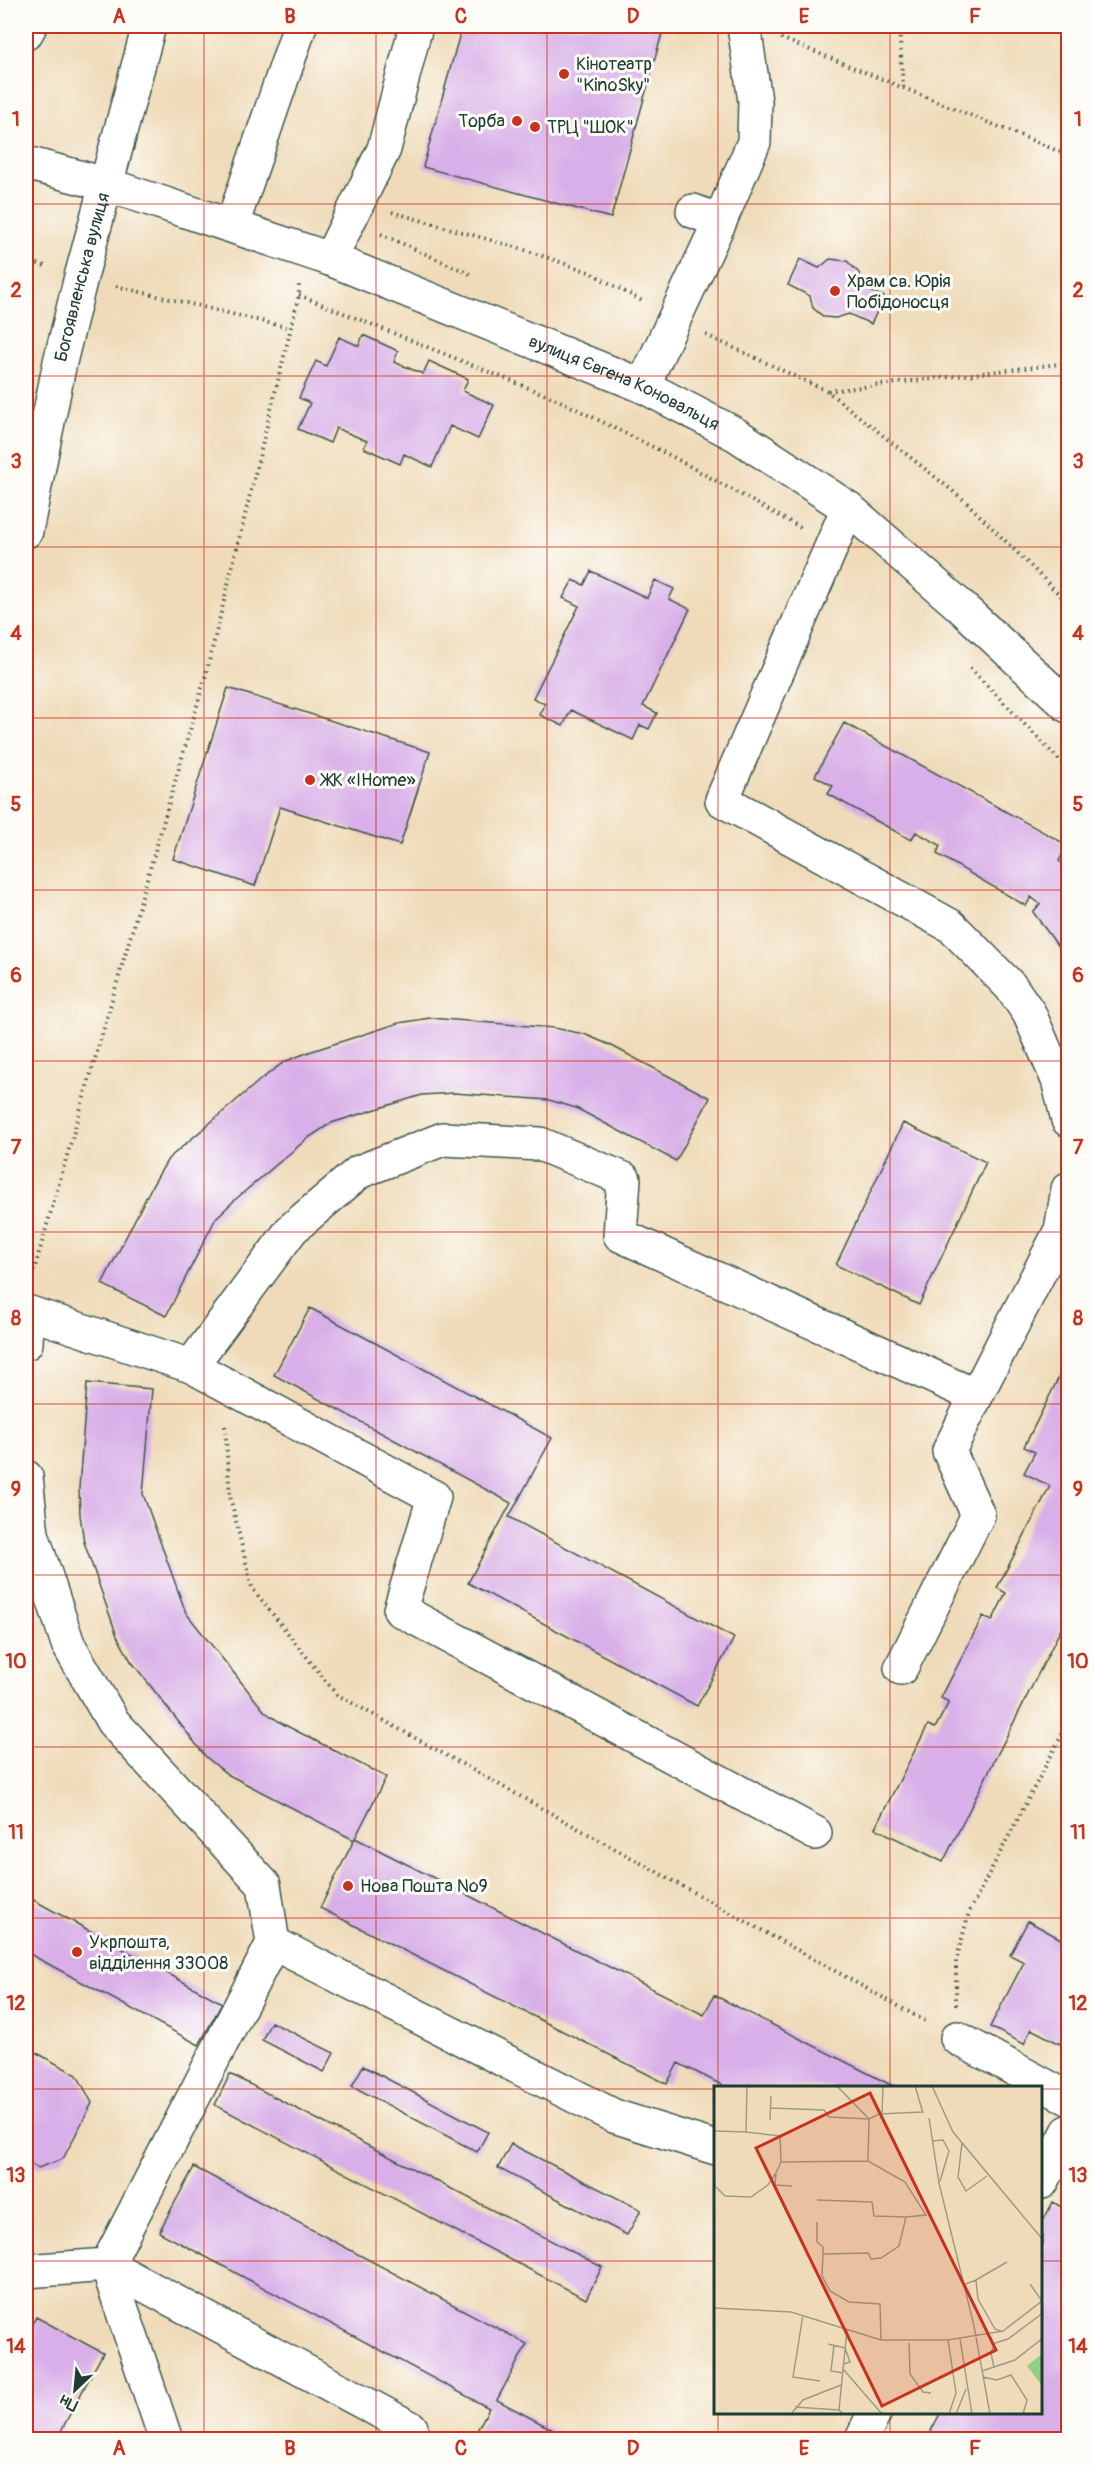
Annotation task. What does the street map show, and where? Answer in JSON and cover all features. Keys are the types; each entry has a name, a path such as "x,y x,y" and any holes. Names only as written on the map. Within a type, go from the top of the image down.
{"street":[{"path":"26,33 30,26"},
{"name":"Богоявленська вулиця","path":"26,531 60,362 105,184 149,26"},
{"path":"232,225 300,26"},
{"path":"315,254 350,220 384,148 416,26"},
{"path":"643,386 674,319 707,216 754,142 758,30"},
{"name":"вулиця Євгена Коновальця","path":"26,163 105,184 315,254 643,386 735,434 848,508 958,604 1068,706"},
{"path":"848,508 722,800 951,927 1011,987 1029,1013 1058,1080 1068,1119"},
{"path":"191,1366 292,1228 359,1172 443,1139 540,1144 624,1179 620,1235 976,1396"},
{"path":"900,1668 978,1515 949,1451 1061,1230 1068,1189"},
{"path":"26,1327 191,1366 434,1497 400,1610 815,1833"},
{"path":"26,1477 32,1534 68,1644 113,1722 264,1885 273,1943 107,2265 166,2439"},
{"path":"273,1943 614,2115 714,2147"},
{"path":"957,2038 1068,2098"},
{"path":"1043,2178 1068,2132"},
{"path":"1043,2195 1068,2179"},
{"path":"26,2271 107,2265 411,2427 413,2439"},
{"path":"861,2439 874,2414"}],"path":[{"path":"899,26 903,87"},
{"path":"758,30 1068,155"},
{"path":"29,197 33,203 33,234 26,259 81,277 290,328"},
{"path":"350,220 375,207 522,249 589,272 674,319 827,391 964,500 1068,603"},
{"path":"350,220 470,274"},
{"path":"26,1327 32,1278 205,678 290,328 299,295 315,254"},
{"path":"299,295 556,399 673,457 792,522 832,547"},
{"path":"827,391 1068,363"},
{"path":"963,661 1068,768"},
{"path":"222,1382 230,1496 252,1588 336,1694 957,2038 956,1961 969,1912 1068,1723"}],"building":[{"name":"ТРЦ \"ШОК\"","path":"462,26 664,26 611,218 423,167"},
{"name":"Храм св. Юрія Побідоносця","path":"800,259 819,268 830,259 847,261 859,273 861,286 884,297 871,324 849,314 836,318 824,317 813,308 810,296 788,285"},
{"path":"363,335 398,351 394,362 423,374 429,361 468,379 463,391 494,405 478,439 450,426 432,467 404,454 400,464 364,448 367,441 336,428 330,443 298,429 310,403 299,398 316,361 326,366 339,337 359,346"},
{"path":"591,571 647,598 655,580 674,589 669,599 690,609 643,706 657,713 649,729 640,725 633,740 571,710 563,726 540,715 545,704 533,698 579,606 563,598 573,580 584,585"},
{"name":"ЖК «IHome»","path":"228,688 430,752 400,845 280,807 255,886 173,859"},
{"path":"844,723 1067,845 1059,861 1068,867 1068,960 1033,912 1040,904 1031,897 1026,906 937,854 940,845 916,832 911,840 828,794 833,786 815,776"},
{"path":"430,1018 554,1028 584,1034 610,1045 710,1098 676,1161 576,1108 549,1100 454,1093 422,1095 331,1123 308,1138 237,1198 216,1218 166,1316 102,1284 168,1159 259,1081 284,1062 309,1052 399,1023"},
{"path":"903,1123 986,1162 919,1305 836,1265"},
{"path":"310,1308 552,1438 509,1517 734,1638 697,1706 468,1583 511,1503 274,1375"},
{"path":"1068,1359 1068,1615 943,1862 875,1828 928,1725 935,1728 949,1702 941,1698 983,1616 992,1621 1006,1593 997,1588 1050,1486 1024,1473 1035,1452 1024,1447"},
{"path":"87,1383 152,1389 143,1494 186,1613 265,1712 283,1724 386,1777 354,1840 227,1774 206,1757 131,1661 117,1636 84,1542 79,1488"},
{"path":"355,1838 704,2015 714,1995 893,2086 724,2086 678,2063 667,2084 320,1908"},
{"path":"26,1896 222,2003 199,2045 26,1952"},
{"path":"1028,1921 1068,1943 1068,2048 1031,2029 1024,2044 990,2027 1024,1962 1010,1955"},
{"path":"271,2022 334,2053 324,2072 262,2040"},
{"path":"26,2047 77,2075 92,2103 63,2159 38,2168 26,2161"},
{"path":"363,2066 488,2132 477,2152 352,2086"},
{"path":"230,2074 602,2267 586,2299 215,2105"},
{"path":"511,2144 641,2210 627,2235 498,2168"},
{"path":"194,2167 527,2344 497,2400 572,2440 472,2440 489,2408 159,2232"},
{"path":"1053,2202 1068,2211 1068,2440 926,2440 940,2414 1043,2414 1043,2221"},
{"path":"36,2317 103,2353 56,2440 26,2440 26,2335"}],"place":[{"name":"Кінотеатр \"KinoSky\"","path":"564,74"},
{"name":"Торба","path":"517,121"},
{"name":"ТРЦ \"ШОК\"","path":"535,127"},
{"name":"Храм св. Юрія Побідоносця","path":"835,291"},
{"name":"ЖК «IHome»","path":"310,780"},
{"name":"Нова Пошта №9","path":"348,1886"},
{"name":"Укрпошта, відділення 33008","path":"77,1952"}]}
